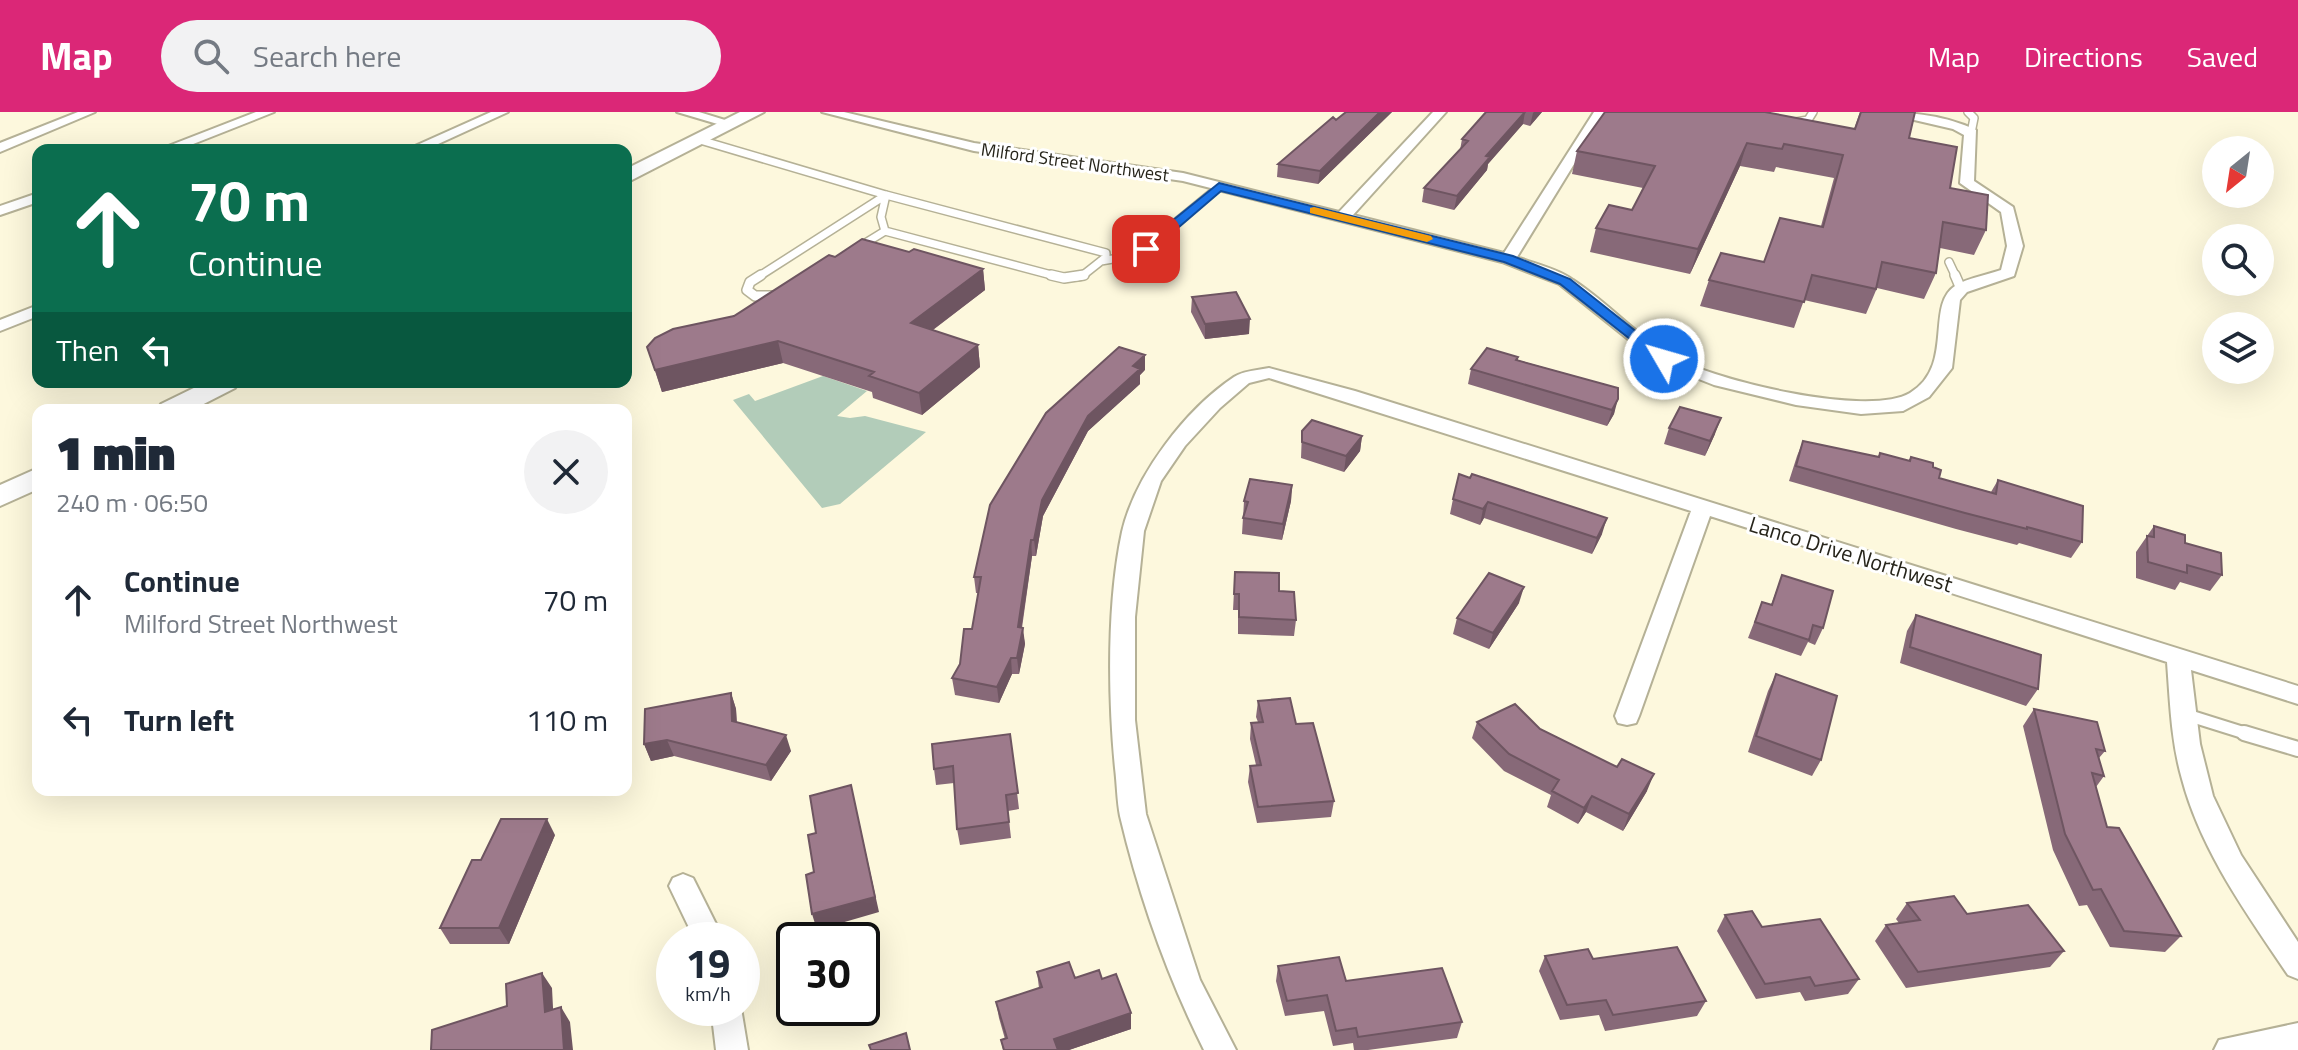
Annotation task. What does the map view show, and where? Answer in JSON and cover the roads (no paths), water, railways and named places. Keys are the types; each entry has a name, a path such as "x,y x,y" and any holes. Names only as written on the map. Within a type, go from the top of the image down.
{"street":[{"path":"0,148 89,112"},
{"path":"181,144 268,112"},
{"path":"427,144 502,112"},
{"path":"683,112 731,124"},
{"path":"632,174 755,112"},
{"name":"Milford Street Northwest","path":"828,112 936,140 1139,169 1508,259 1565,281 1664,359 1720,381 1796,399 1861,408 1903,405 1923,393 1943,368 1952,299 1961,289"},
{"path":"1342,218 1440,112"},
{"path":"1508,259 1600,112"},
{"path":"1886,112 1957,126 1971,133 1964,189 2008,210 2015,246 2008,273 1961,289"},
{"path":"0,211 32,199"},
{"path":"0,326 32,313"},
{"name":"Lanco Drive Northwest","path":"1220,1050 1186,983 1133,814 1123,720 1124,617 1133,531 1151,481 1178,442 1213,404 1243,379 1269,373 1405,413 2298,695"},
{"path":"183,404 214,388"},
{"path":"0,497 32,480"},
{"path":"1627,716 1703,507"},
{"path":"2178,656 2185,734 2200,796 2245,888 2298,966"},
{"path":"683,886 701,922"},
{"path":"729,1026 732,1050"},
{"path":"2230,1050 2298,1037"}],"lane":[{"path":"1785,123 1808,120 1813,112"},
{"path":"1968,112 1974,118 1971,133"},
{"path":"700,140 886,195 1106,253 1082,276 1064,278 885,231 847,255"},
{"path":"1101,261 1136,255 1219,187"},
{"path":"885,231 881,217 886,195"},
{"path":"783,295 769,298 755,296 747,290 750,282 886,195"},
{"path":"1949,262 1961,289"},
{"path":"2183,714 2298,749"}]}
